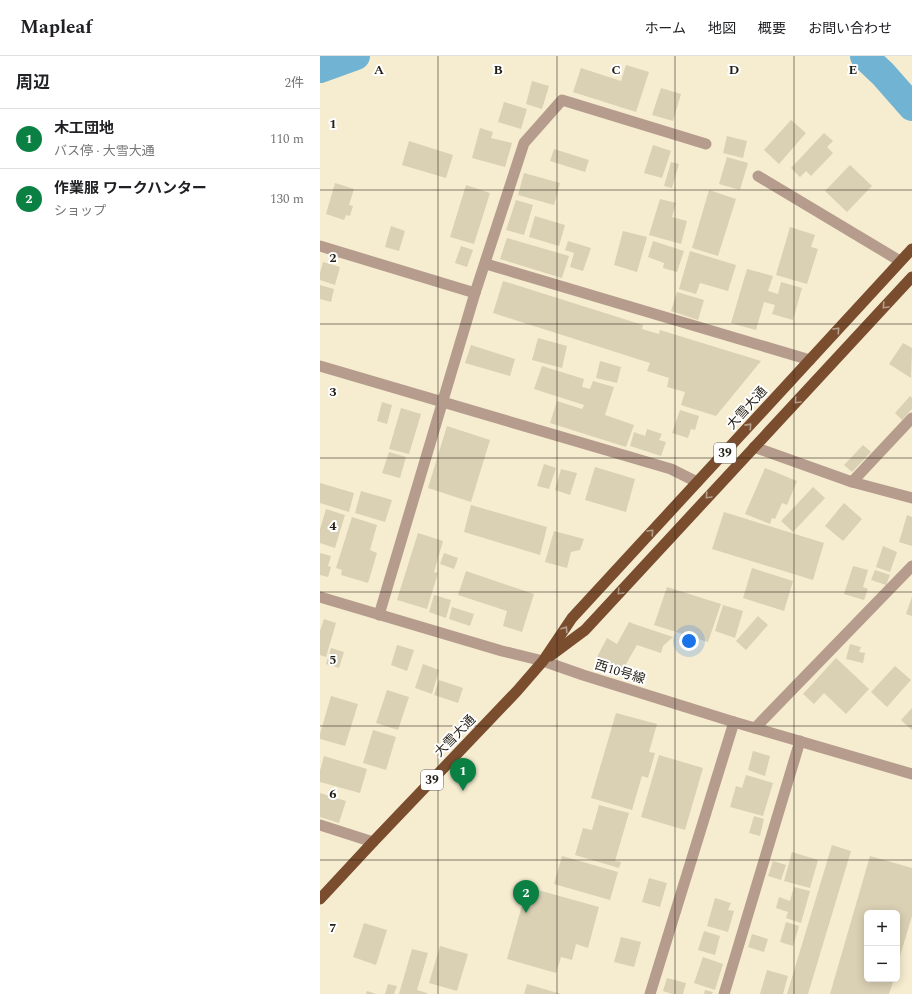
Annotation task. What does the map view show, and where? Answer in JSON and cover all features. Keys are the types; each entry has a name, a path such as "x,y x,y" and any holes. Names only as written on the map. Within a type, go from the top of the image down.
{"highway":[{"name":"大雪大通","path":"320,900 373,842 517,691 543,661 572,618 912,249"},
{"name":"大雪大通","path":"543,661 585,630 912,277"}],"street":[{"path":"379,615 475,293 486,264 524,143 562,100 706,144"},
{"path":"758,176 900,262"},
{"path":"320,246 475,293"},
{"path":"486,264 810,360"},
{"path":"320,366 671,470 697,482"},
{"path":"852,482 912,418"},
{"path":"754,447 852,482 912,498"},
{"path":"755,728 912,566"},
{"name":"西10号線","path":"320,597 502,651 543,661 591,678 734,722 912,774"},
{"path":"650,994 734,722"},
{"path":"724,994 800,741"},
{"path":"320,825 373,842"}],"building":[{"path":"626,65 649,72 636,112 573,92 581,68 621,81"},
{"path":"532,81 549,86 542,109 526,104"},
{"path":"661,88 681,94 673,121 652,115"},
{"path":"504,102 527,109 521,129 498,122"},
{"path":"791,120 806,133 779,164 764,150"},
{"path":"480,128 493,132 491,138 512,143 505,167 472,158"},
{"path":"824,133 833,141 827,147 833,153 811,176 806,171 800,177 791,168"},
{"path":"727,136 747,141 743,158 723,153"},
{"path":"409,141 453,155 446,178 402,165"},
{"path":"653,145 671,151 662,178 644,173"},
{"path":"554,149 589,160 585,172 550,161"},
{"path":"727,157 748,163 740,190 719,184"},
{"path":"671,162 679,164 672,188 664,186"},
{"path":"850,165 872,186 847,212 825,191"},
{"path":"524,173 560,183 554,205 518,195"},
{"path":"335,183 354,189 349,205 353,206 350,216 346,215 344,220 326,214"},
{"path":"466,185 490,193 474,244 450,237"},
{"path":"709,190 736,199 718,256 692,248"},
{"path":"660,199 676,203 672,217 687,221 681,244 649,235"},
{"path":"516,200 533,205 524,235 506,230"},
{"path":"535,216 565,225 559,246 529,237"},
{"path":"391,226 405,231 399,251 385,247"},
{"path":"790,227 815,235 811,247 818,249 807,284 776,275"},
{"path":"623,231 647,237 637,272 614,265"},
{"path":"507,238 569,256 562,278 500,259"},
{"path":"568,241 591,248 583,271 570,267 574,253 565,250"},
{"path":"653,241 684,251 677,272 663,268 664,263 648,257"},
{"path":"461,246 473,250 467,267 455,263"},
{"path":"690,251 736,265 728,291 700,283 696,294 679,289"},
{"path":"323,262 340,267 335,285 320,280"},
{"path":"747,269 773,276 768,291 778,294 781,282 802,288 793,320 772,314 775,305 764,302 756,330 731,323"},
{"path":"503,281 643,325 642,329 659,334 660,330 761,361 716,416 681,405 685,392 667,387 669,378 647,371 650,363 493,313"},
{"path":"320,285 334,289 331,302 320,299"},
{"path":"677,292 704,300 698,320 671,311"},
{"path":"538,338 567,346 562,368 532,360"},
{"path":"903,343 912,348 911,378 889,364"},
{"path":"471,345 515,359 510,376 465,363"},
{"path":"600,361 621,367 617,383 596,378"},
{"path":"542,366 584,379 582,387 590,389 593,381 614,387 605,415 634,425 626,447 550,423 557,401 582,409 584,405 534,389"},
{"path":"910,396 912,398 912,409 902,420 895,413"},
{"path":"382,402 392,405 387,424 377,421"},
{"path":"401,408 421,414 409,454 389,449"},
{"path":"680,410 699,416 695,430 691,429 688,438 672,433"},
{"path":"447,426 490,440 471,502 428,488"},
{"path":"647,429 662,434 659,440 666,442 661,456 630,446 634,432 645,436"},
{"path":"863,445 871,452 852,472 844,465"},
{"path":"389,452 406,457 400,478 382,473"},
{"path":"544,464 556,468 549,489 537,486"},
{"path":"595,467 635,479 626,512 585,500"},
{"path":"765,468 797,481 787,505 782,503 775,519 772,518 770,524 745,514"},
{"path":"561,469 577,473 570,495 555,490"},
{"path":"320,483 354,493 349,512 320,503"},
{"path":"813,487 825,498 793,532 781,521"},
{"path":"361,491 392,500 385,522 355,513"},
{"path":"844,503 862,519 843,541 825,526"},
{"path":"471,505 547,527 540,555 464,532"},
{"path":"326,509 345,515 335,548 320,543 320,529"},
{"path":"724,512 824,543 813,580 712,549"},
{"path":"907,515 912,517 912,546 899,542"},
{"path":"352,517 377,525 370,550 377,553 368,583 341,575 342,570 336,568"},
{"path":"554,531 584,539 580,550 571,552 567,568 545,562"},
{"path":"418,533 443,541 434,572 438,573 427,609 397,600"},
{"path":"883,546 897,552 890,572 876,567"},
{"path":"320,553 331,556 328,566 331,567 328,577 320,575"},
{"path":"444,553 458,558 454,569 440,564"},
{"path":"853,566 868,570 863,587 868,589 864,600 844,594"},
{"path":"752,568 793,581 784,611 743,598"},
{"path":"875,570 890,575 886,585 871,580"},
{"path":"466,571 534,594 522,632 503,626 507,611 458,595"},
{"path":"667,587 721,604 708,642 654,625"},
{"path":"434,595 451,600 446,618 429,612"},
{"path":"912,597 912,616 906,614"},
{"path":"723,605 743,611 735,638 715,631"},
{"path":"452,607 474,614 470,626 449,619"},
{"path":"758,616 768,625 746,650 736,641"},
{"path":"324,619 336,623 326,657 320,655 320,631"},
{"path":"629,622 673,637 663,646 661,653 637,645 622,671 597,657 607,638 617,644"},
{"path":"850,644 861,647 859,652 865,653 863,663 846,659"},
{"path":"397,645 414,650 407,671 391,665"},
{"path":"331,648 344,652 339,668 326,664"},
{"path":"836,658 869,689 846,714 824,693 814,704 803,694"},
{"path":"423,664 439,670 432,694 415,688"},
{"path":"895,666 911,680 887,707 871,692"},
{"path":"439,680 463,688 458,703 434,695"},
{"path":"387,690 409,697 398,730 376,723"},
{"path":"331,696 358,704 345,746 320,739 320,734"},
{"path":"912,708 912,730 901,720"},
{"path":"616,713 657,724 649,752 655,753 648,778 642,776 632,810 591,798"},
{"path":"373,730 396,737 386,770 363,763"},
{"path":"753,751 770,756 765,776 748,770"},
{"path":"659,755 703,768 685,830 641,817"},
{"path":"324,756 367,769 360,793 320,782 320,771"},
{"path":"746,775 773,783 763,816 730,807 736,786 742,788"},
{"path":"320,793 346,801 339,823 320,817"},
{"path":"599,805 629,813 615,861 621,862 619,868 575,855 583,828 592,830"},
{"path":"754,816 764,819 760,836 749,833"},
{"path":"832,845 851,851 808,994 787,994"},
{"path":"792,852 818,860 810,888 784,881"},
{"path":"562,856 618,872 610,900 554,884"},
{"path":"870,856 912,868 912,916 900,956 900,910 864,910 864,982 893,982 889,994 830,994"},
{"path":"773,861 786,865 781,880 768,876"},
{"path":"649,878 667,883 660,907 642,902"},
{"path":"527,887 599,907 588,948 576,944 572,960 561,957 556,973 507,959"},
{"path":"794,887 810,891 801,923 786,918 788,912 776,908 779,897 790,901"},
{"path":"715,898 731,903 728,910 734,911 728,932 707,926"},
{"path":"786,922 799,926 793,946 780,942"},
{"path":"364,923 387,930 376,965 353,957"},
{"path":"704,931 720,936 715,955 698,950"},
{"path":"752,934 768,939 764,952 748,947"},
{"path":"621,937 641,942 634,967 614,962"},
{"path":"440,946 468,954 457,991 429,983"},
{"path":"412,949 428,953 417,990 427,994 399,994"},
{"path":"703,957 723,964 715,990 694,983"},
{"path":"767,970 788,976 783,994 760,994"},
{"path":"667,978 686,983 683,994 672,994 663,991"},
{"path":"388,984 397,986 394,994 385,994"},
{"path":"527,984 561,994 524,994"},
{"path":"705,990 713,992 712,994 704,994"},
{"path":"367,991 376,994 366,994"}],"waterway":[{"path":"320,69 356,56"},
{"path":"864,56 883,74 912,107"}],"place":[{"name":"木工団地","path":"463,791"},
{"name":"作業服 ワークハンター","path":"526,913"}]}
